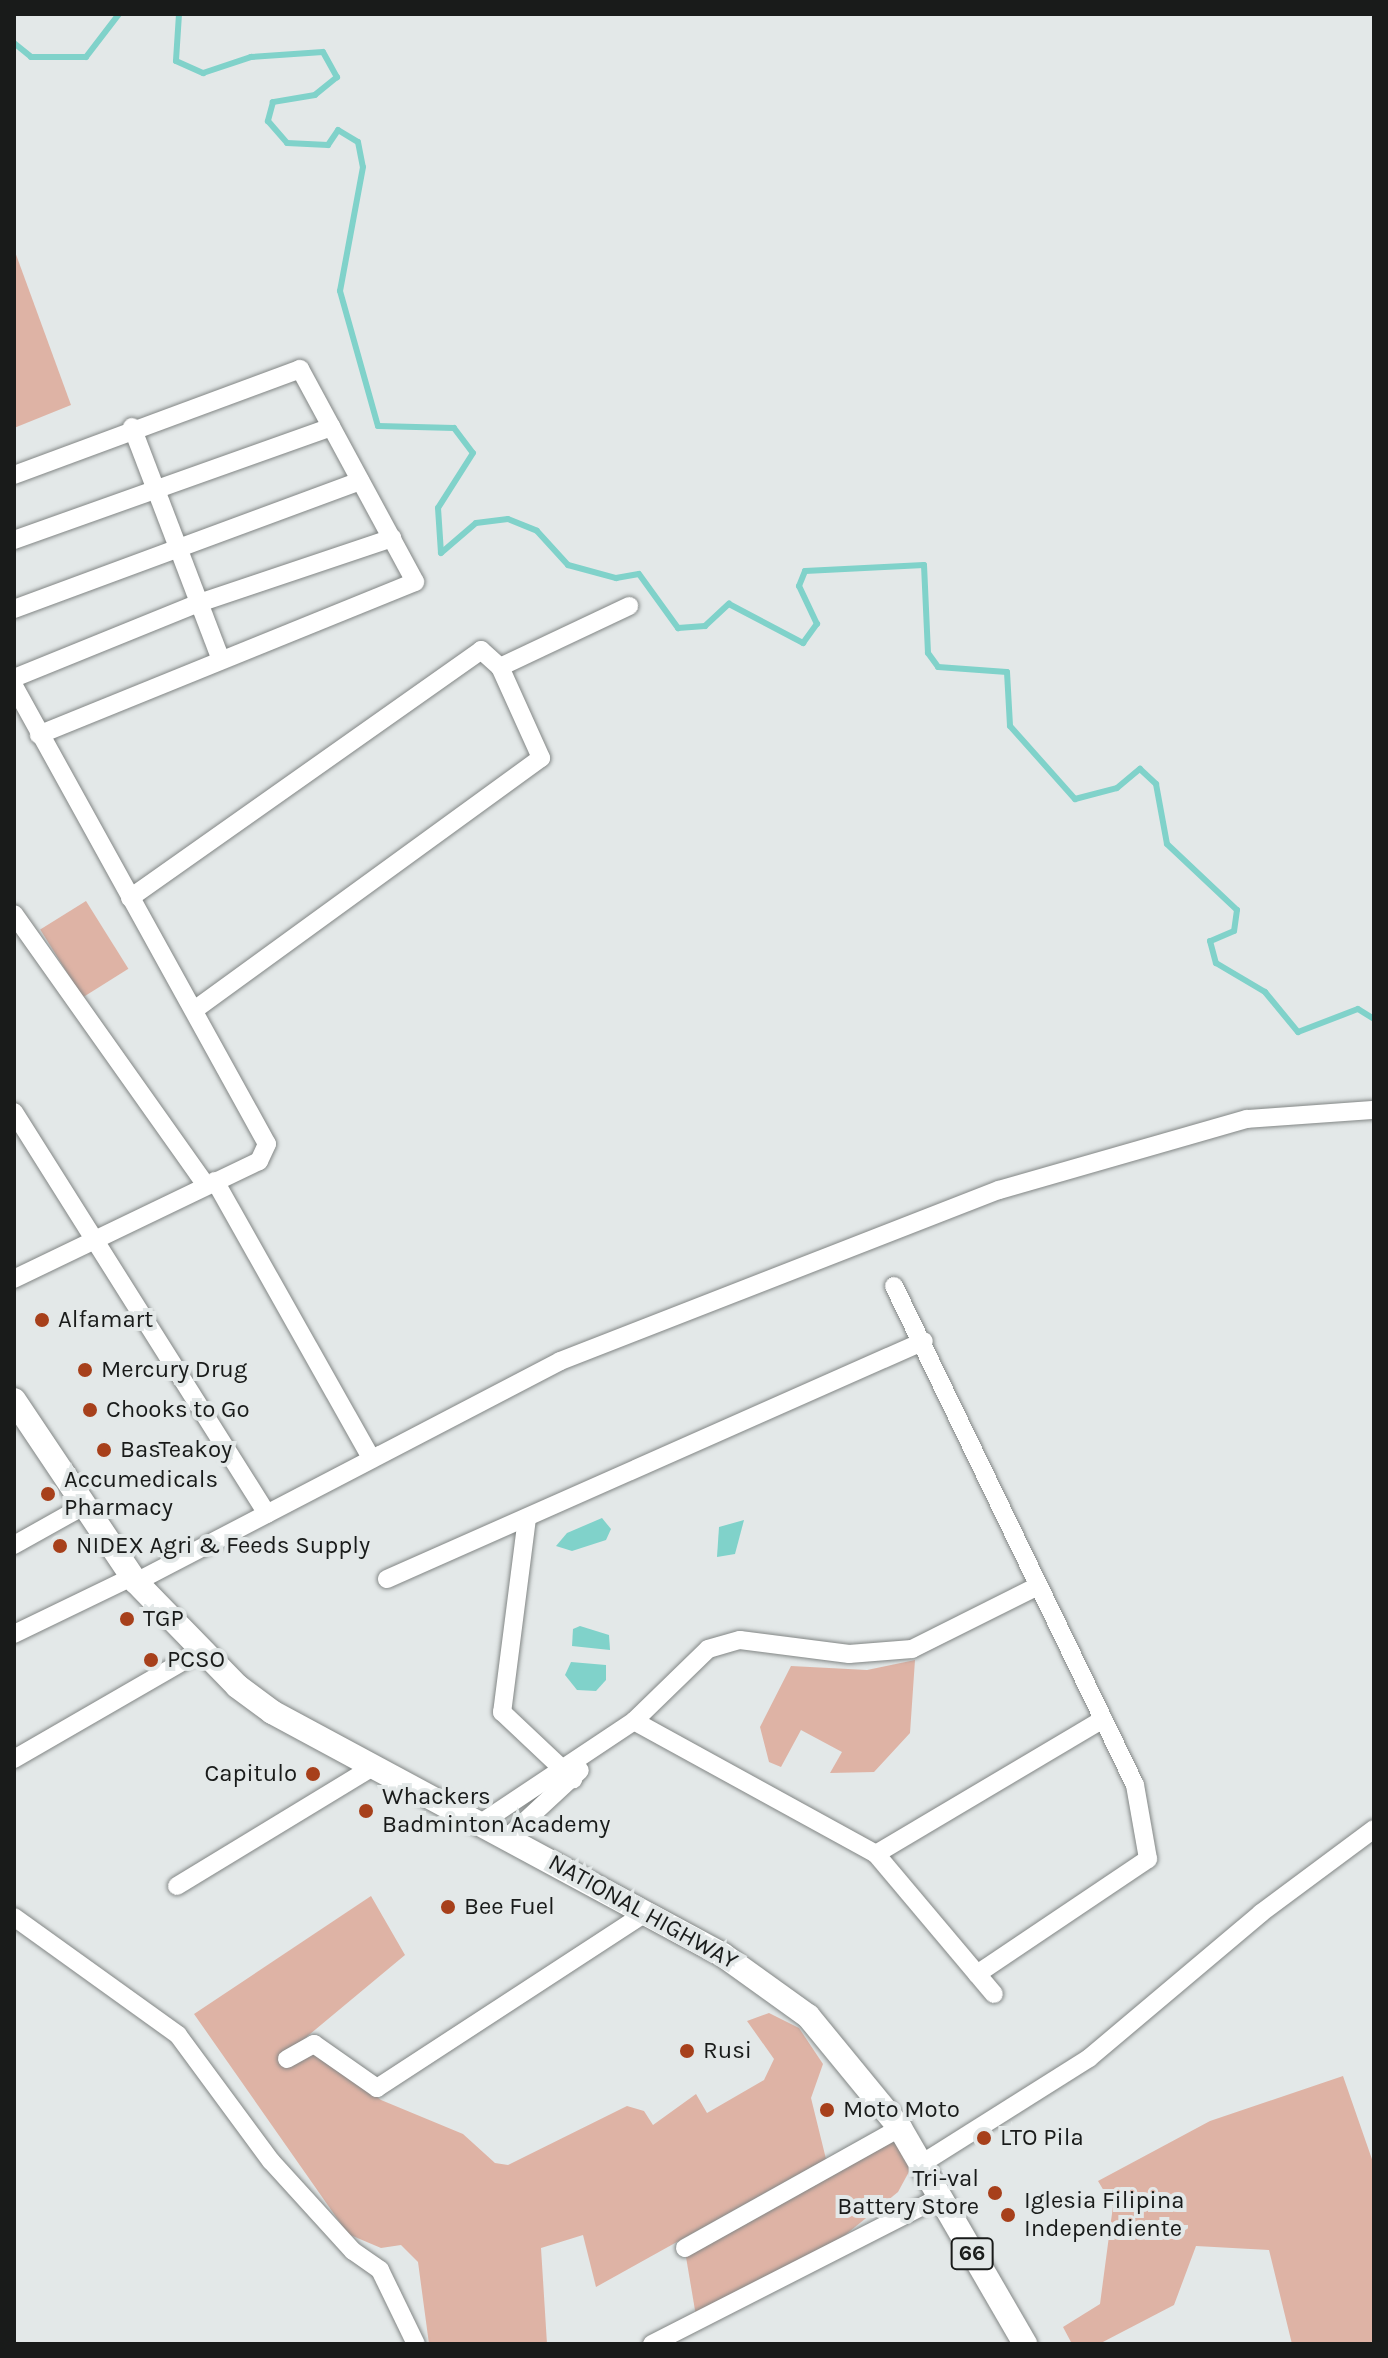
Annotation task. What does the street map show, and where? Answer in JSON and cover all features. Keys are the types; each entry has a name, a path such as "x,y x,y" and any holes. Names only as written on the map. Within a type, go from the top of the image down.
{"main road":[{"name":"NATIONAL HIGHWAY","path":"14,1400 82,1507 134,1580 199,1652 272,1712 723,1955 808,2016 900,2128 1025,2344"}],"street":[{"path":"14,475 132,427 300,369 415,582 39,735"},
{"path":"132,427 221,660"},
{"path":"14,540 154,485 331,427"},
{"path":"14,609 176,543 360,481"},
{"path":"14,678 199,603 392,538"},
{"path":"500,667 629,606"},
{"path":"130,898 481,650 500,667 541,758 194,1010"},
{"path":"14,686 267,1144 259,1161 14,1279"},
{"path":"14,914 211,1183 371,1458"},
{"path":"14,1634 134,1580 267,1514 560,1361 999,1190 1247,1119 1374,1110"},
{"path":"14,1112 267,1514"},
{"path":"894,1286 924,1341 1135,1785 1148,1859 977,1974"},
{"path":"387,1579 924,1341"},
{"path":"14,1545 82,1507"},
{"path":"527,1518 502,1712 567,1772"},
{"path":"481,1823 567,1772 634,1721 693,1659 722,1643 849,1654 912,1649 1038,1586"},
{"path":"14,1759 199,1652"},
{"path":"876,1854 1103,1719"},
{"path":"634,1721 876,1854 994,1994"},
{"path":"177,1886 373,1767"},
{"path":"508,1837 567,1772"},
{"path":"921,2164 1089,2058 1261,1913 1374,1829"},
{"path":"287,2059 314,2044 377,2088 644,1914"},
{"path":"14,1917 178,2035 271,2161 353,2251 380,2270 416,2344"},
{"path":"685,2248 900,2128"},
{"path":"652,2344 939,2198"}],"shaded area":[{"path":"14,249 71,405 14,428"},
{"path":"86,901 128,969 83,997 40,930"},
{"path":"915,1660 910,1733 874,1772 830,1773 842,1752 801,1730 781,1767 769,1762 760,1727 791,1666 867,1670"},
{"path":"371,1896 405,1955 280,2059 316,2051 381,2100 463,2134 495,2163 508,2165 627,2106 644,2111 653,2125 696,2094 707,2113 764,2080 774,2059 747,2021 769,2013 799,2028 823,2064 811,2098 826,2159 596,2287 583,2235 541,2248 547,2344 429,2344 418,2262 401,2245 381,2248 348,2234 194,2014"},
{"path":"1343,2076 1374,2165 1374,2344 1292,2344 1269,2250 1196,2246 1174,2305 1099,2344 1072,2344 1063,2327 1100,2304 1113,2206 1098,2181 1210,2121"},
{"path":"896,2140 911,2168 898,2192 844,2236 696,2316 686,2257"}],"water":[{"path":"602,1518 611,1529 606,1540 572,1551 556,1546 567,1533"},
{"path":"744,1520 735,1554 717,1557 719,1527"},
{"path":"580,1626 609,1635 610,1650 572,1646 573,1629"},
{"path":"571,1662 606,1665 606,1680 596,1691 577,1690 565,1675"}],"waterway":[{"path":"14,43 31,57 86,57 119,14"},
{"path":"179,14 176,61 203,73 251,57 323,52 337,77 315,95 273,102 268,121 287,143 328,145 338,130 358,142 363,167 340,291 378,426 454,428 473,453 438,508 441,553 476,523 508,519 537,531 568,565 616,578 639,574 678,628 705,626 729,604 803,643 817,624 799,586 805,571 924,565 928,653 938,667 1007,672 1010,726 1075,799 1117,788 1140,769 1156,784 1167,844 1237,910 1234,931 1210,941 1216,963 1265,992 1298,1032 1358,1009 1374,1019"}],"place":[{"name":"Alfamart","path":"42,1320"},
{"name":"Mercury Drug","path":"85,1370"},
{"name":"Chooks to Go","path":"90,1410"},
{"name":"BasTeakoy","path":"104,1450"},
{"name":"Accumedicals Pharmacy","path":"48,1494"},
{"name":"NIDEX Agri & Feeds Supply","path":"60,1546"},
{"name":"TGP","path":"127,1619"},
{"name":"PCSO","path":"151,1660"},
{"name":"Capitulo","path":"313,1774"},
{"name":"Whackers Badminton Academy","path":"366,1811"},
{"name":"Bee Fuel","path":"448,1907"},
{"name":"Rusi","path":"687,2051"},
{"name":"Moto Moto","path":"827,2110"},
{"name":"LTO Pila","path":"984,2138"},
{"name":"Tri-val Battery Store","path":"995,2193"},
{"name":"Iglesia Filipina Independiente","path":"1008,2215"}]}
